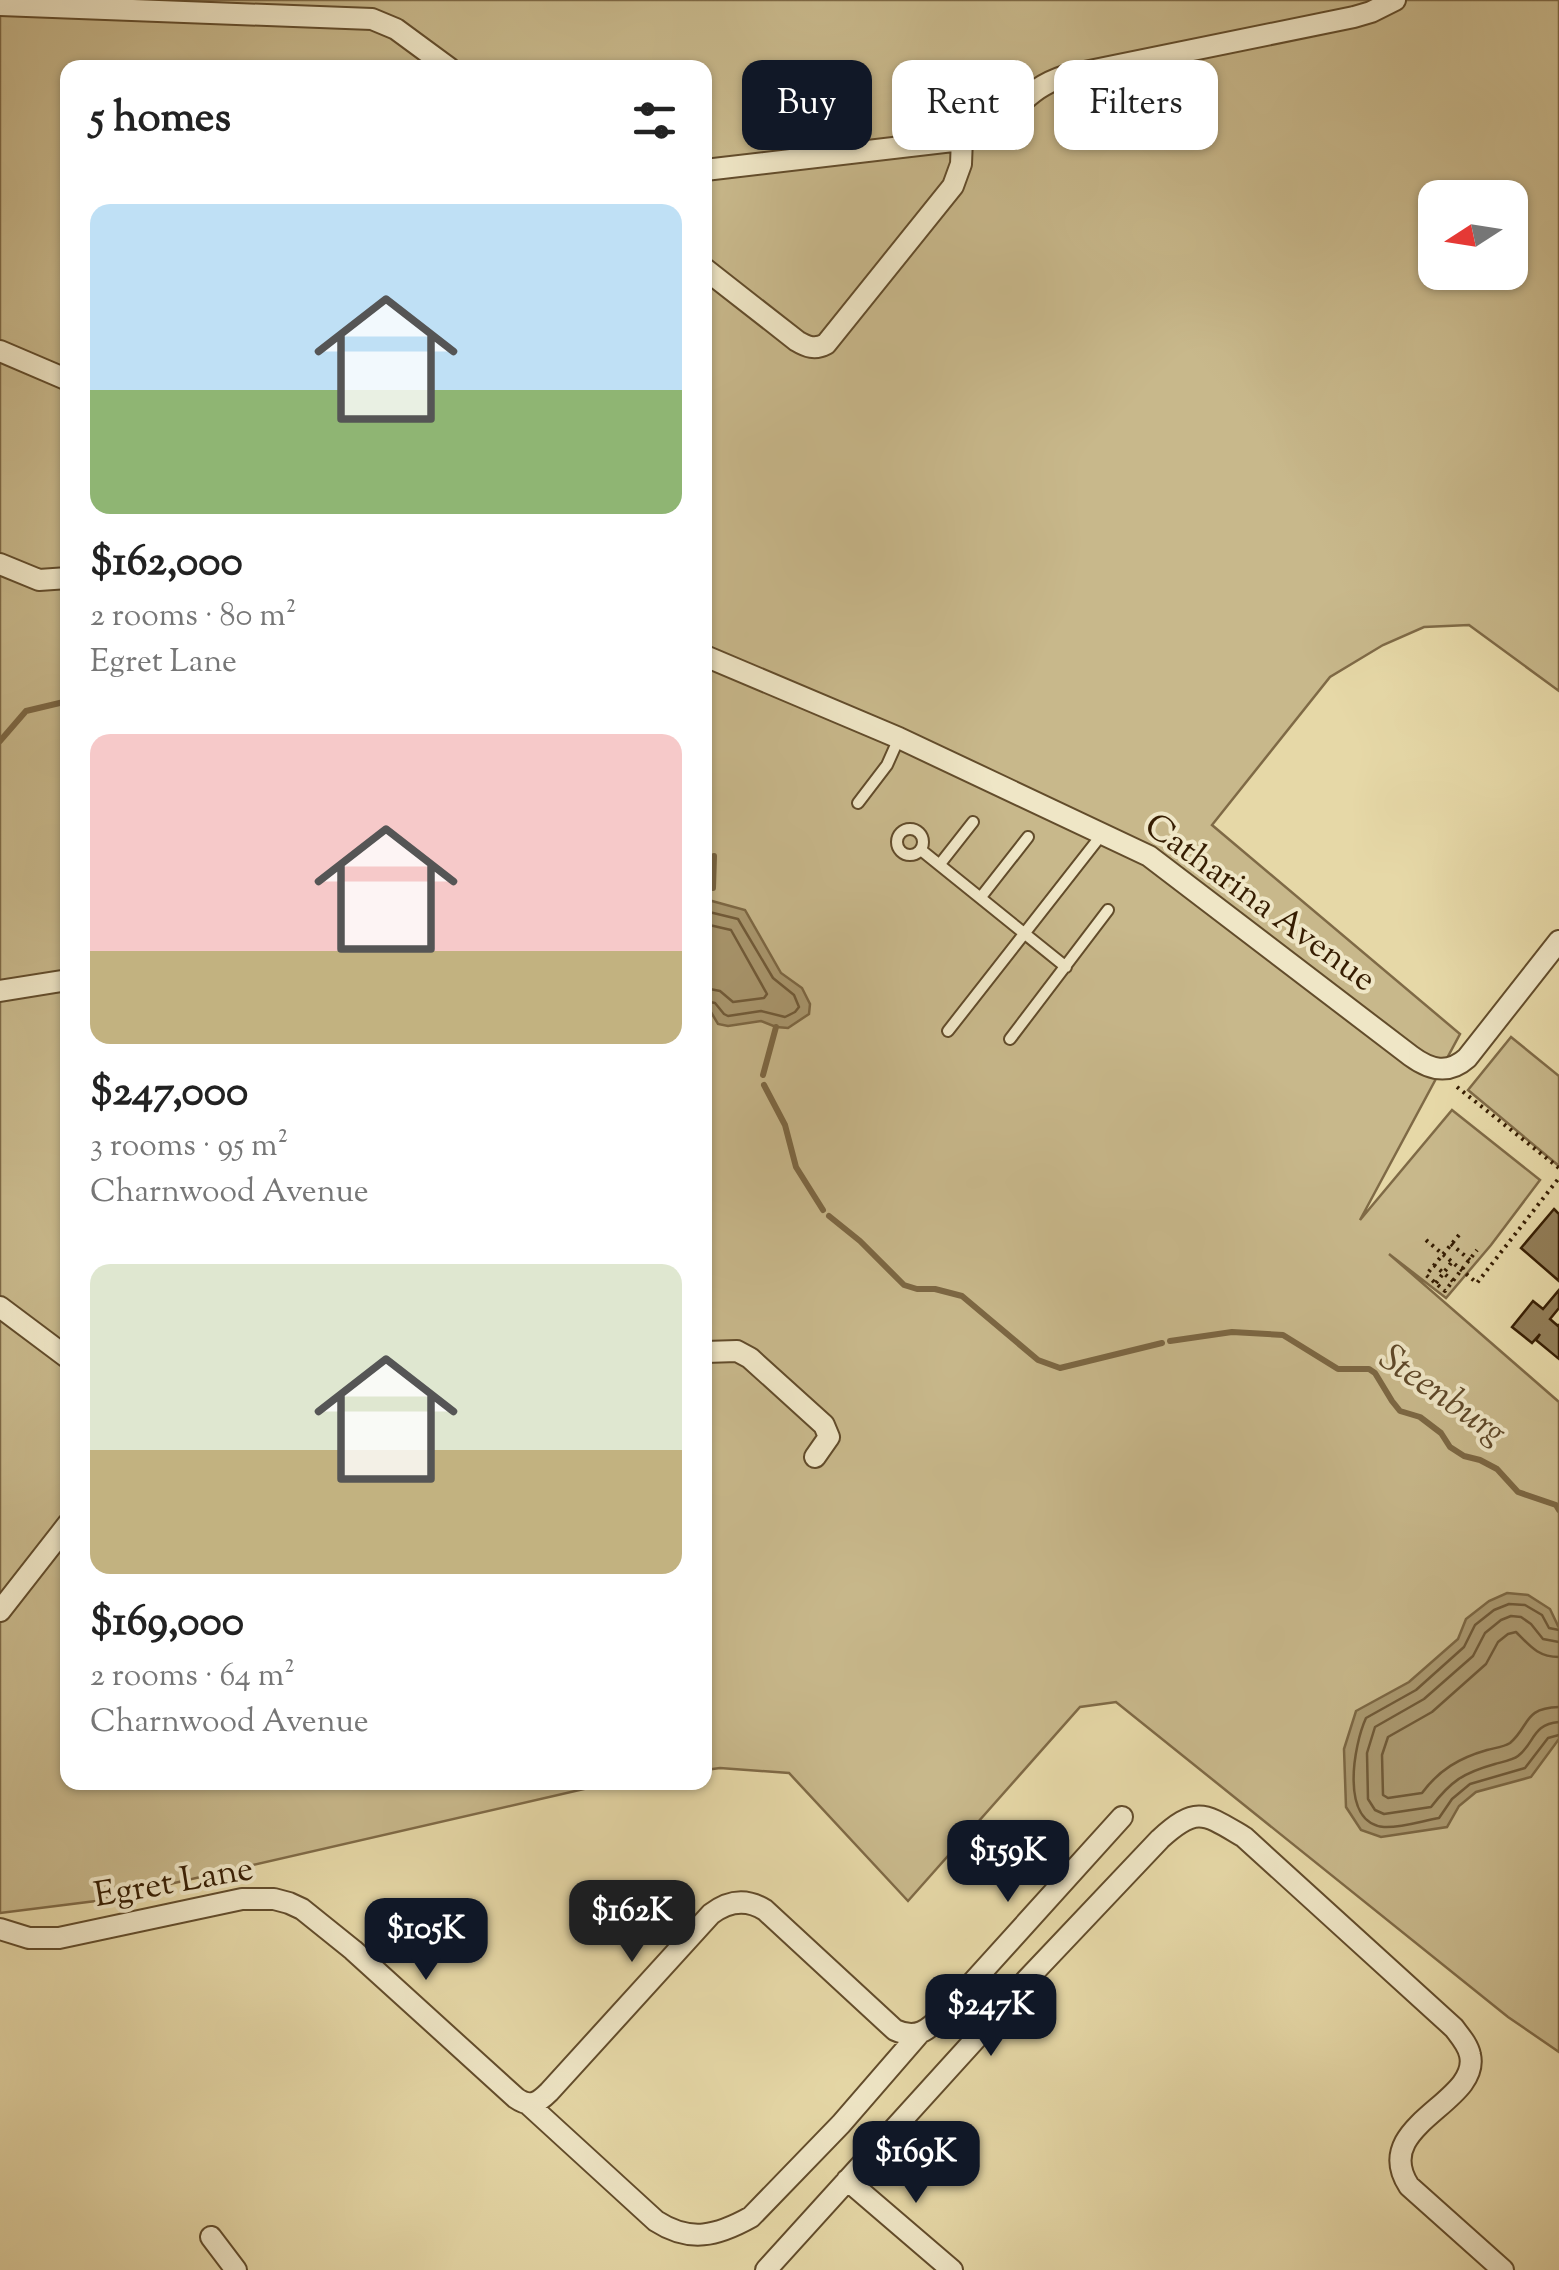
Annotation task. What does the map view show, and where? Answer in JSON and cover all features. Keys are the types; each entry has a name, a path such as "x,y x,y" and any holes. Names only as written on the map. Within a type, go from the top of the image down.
{"street":[{"path":"1034,91 1065,76 1354,17 1395,0"},
{"path":"0,5 372,19 396,29 438,60"},
{"path":"712,169 892,149"},
{"path":"712,275 797,342 820,347 834,337 944,199 958,176 962,150"},
{"path":"0,351 60,377"},
{"path":"0,564 39,580 60,579"},
{"name":"Catharina Avenue","path":"712,659 899,738 1149,856 1423,1064 1448,1069"},
{"path":"1448,1069 1467,1058 1559,941"},
{"path":"0,991 60,981"},
{"path":"0,1307 60,1352"},
{"path":"712,1352 737,1351 750,1358 824,1425 829,1437 815,1457"},
{"path":"0,1612 60,1534"},
{"path":"766,2270 1016,1990 1150,1849 1192,1816 1211,1819 1244,1838 1463,2040 1470,2052 1468,2074 1413,2132 1401,2150 1399,2162 1409,2186 1502,2270"},
{"name":"Egret Lane","path":"0,1929 29,1938 60,1938 242,1899 274,1899 302,1909 656,2221 676,2232 705,2235 751,2218 1122,1817"},
{"path":"526,2103 542,2099 712,1914 724,1904 734,1902 759,1906 895,2030 919,2034"},
{"path":"847,2180 952,2270"},
{"path":"211,2237 236,2270"}],"lane":[{"path":"858,804 891,759 899,738"},
{"path":"940,864 974,822"},
{"path":"948,1031 1103,833"},
{"path":"981,897 1028,837"},
{"path":"921,850 1066,967"},
{"path":"1010,1039 1108,910"}],"path":[{"path":"1448,1069 1453,1084 1559,1168"},
{"path":"1426,1240 1477,1283 1559,1178"},
{"path":"1458,1236 1426,1275 1445,1291 1477,1250"},
{"path":"1452,1244 1470,1260"},
{"path":"1436,1283 1452,1262"},
{"path":"1434,1265 1453,1281"}],"shaded area":[{"path":"0,0 1559,0 1559,691 1469,625 1424,627 1383,645 1330,677 1212,825 1460,1034 1360,1220 1452,1110 1540,1180 1446,1298 1389,1254 1559,1402 1559,2052 1508,2017 1116,1702 1080,1707 908,1901 789,1773 712,1769 712,60 60,60 60,1790 580,1790 96,1901 0,1913"},
{"path":"1511,1037 1559,1076 1559,1166 1468,1090"}],"water":[{"path":"712,901 745,910 781,973 802,988 810,1004 809,1014 788,1028 761,1021 718,1024 712,1014"},
{"path":"1507,1593 1528,1595 1550,1609 1559,1628 1559,1739 1531,1777 1476,1792 1459,1806 1447,1827 1381,1837 1361,1830 1346,1807 1344,1749 1356,1711 1409,1682 1458,1639 1466,1619"}],"building":[{"path":"1554,1209 1559,1214 1559,1281 1521,1248"},
{"path":"1559,1290 1559,1308 1550,1319 1559,1324 1559,1359 1536,1340 1540,1334 1532,1343 1512,1327 1533,1301 1543,1309"}],"waterway":[{"name":"Steenburg","path":"0,741 26,711 60,703"},
{"name":"Steenburg","path":"713,888 714,856"},
{"name":"Steenburg","path":"763,1075 776,1027"},
{"name":"Steenburg","path":"764,1085 785,1125 796,1167 823,1210"},
{"name":"Steenburg","path":"829,1216 904,1285 962,1296 1038,1360 1060,1368 1162,1343"},
{"name":"Steenburg","path":"1170,1341 1232,1332 1283,1335 1338,1369 1369,1369 1400,1411 1420,1417 1464,1456 1497,1469 1518,1492 1556,1505 1559,1510"}]}
